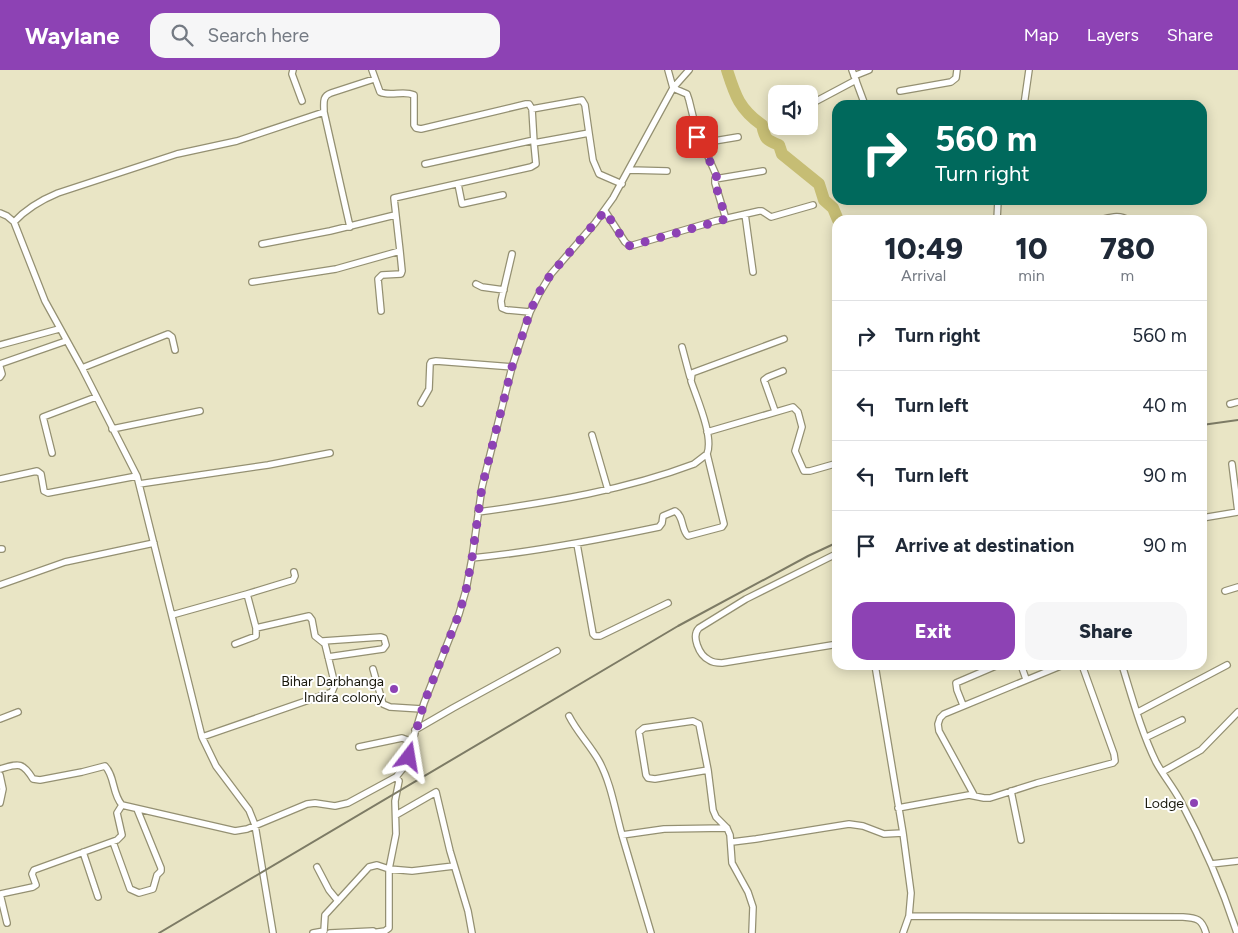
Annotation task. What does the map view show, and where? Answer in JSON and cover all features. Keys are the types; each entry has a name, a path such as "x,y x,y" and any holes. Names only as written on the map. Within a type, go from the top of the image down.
{"street":[{"path":"293,70 292,74 302,101"},
{"path":"372,70 378,90 382,94 414,94 414,125 419,129 529,104 532,109 536,161 534,166 396,197 394,200 395,215 402,271 400,274 382,275 378,278 381,311"},
{"path":"668,70 673,88"},
{"path":"818,99 854,75 868,70"},
{"path":"900,91 951,82 956,78 957,70"},
{"path":"1025,100 1029,70"},
{"path":"0,769 19,765 27,768 33,778 40,780 105,766 116,797 122,805 241,831 307,804 341,806 396,777 405,766 422,709 459,614 466,590 482,487 512,367 530,312 538,294 551,274 605,211 622,184 673,88 689,71"},
{"path":"854,75 863,100"},
{"path":"350,227 324,112 324,99 328,94 374,78"},
{"path":"673,88 687,94 690,100 697,137 702,143 717,178 715,183 726,219"},
{"path":"532,109 582,100 585,104 593,160 599,174 622,184"},
{"path":"14,222 41,200 58,193 178,154 237,141 324,112"},
{"path":"425,164 534,141 589,133"},
{"path":"702,143 738,137"},
{"path":"629,170 667,171"},
{"path":"717,178 763,170"},
{"path":"458,184 462,204 503,195"},
{"path":"605,211 625,242 630,246 745,214 762,211 771,217 813,205"},
{"path":"0,213 14,222 38,285 59,329 82,368 112,429 132,464 139,484 202,737 216,766 249,810 255,826 273,933"},
{"path":"745,214 753,272"},
{"path":"262,244 350,227 395,215"},
{"path":"252,282 336,269 400,251"},
{"path":"512,254 501,301 502,308 530,312"},
{"path":"476,284 482,287 504,290"},
{"path":"0,345 59,329"},
{"path":"82,368 168,334 172,337 174,350"},
{"path":"690,376 696,370 784,339"},
{"path":"0,377 2,374 0,365 66,341"},
{"path":"472,558 520,554 659,527 662,524 663,516 675,511 680,515 685,534 688,536 724,526 707,454 709,446 707,432 682,347"},
{"path":"421,403 429,389 431,362 512,367"},
{"path":"775,411 764,380 784,371"},
{"path":"52,453 43,417 96,397"},
{"path":"1230,404 1238,402"},
{"path":"707,432 789,407 797,409 802,427 795,451 804,471 832,464"},
{"path":"112,429 200,411"},
{"path":"592,435 608,490"},
{"path":"139,484 268,465 330,453"},
{"path":"478,512 542,503 608,490 683,468 694,464 707,454"},
{"path":"1207,517 1238,512 1232,464"},
{"path":"0,479 37,471 41,474 44,490 48,493 136,476"},
{"path":"0,585 65,562 154,543"},
{"path":"577,544 593,634 595,636 600,636 668,603"},
{"path":"832,556 746,598 699,628 695,636 702,655 707,660 722,663 832,645"},
{"path":"172,615 293,580 294,572"},
{"path":"1225,591 1238,588"},
{"path":"235,644 257,634 247,594"},
{"path":"256,628 309,616 312,620 315,636 323,641 381,636 384,638 386,645 383,649 328,657"},
{"path":"202,737 332,692 335,685 323,641"},
{"path":"415,730 557,651"},
{"path":"1138,712 1227,665"},
{"path":"373,669 383,704 390,707 422,709"},
{"path":"876,670 911,893 909,916 903,933"},
{"path":"964,705 956,683 986,670"},
{"path":"1023,670 1026,679"},
{"path":"974,795 939,731 938,724 940,718 944,714 964,705 1050,670"},
{"path":"898,808 969,795 984,798 1110,764 1115,761 1084,670"},
{"path":"1124,670 1147,737 1162,772 1180,801 1211,864 1237,933"},
{"path":"0,719 18,712"},
{"path":"1162,772 1201,750 1238,712"},
{"path":"569,716 598,759 605,774 651,933"},
{"path":"1147,737 1182,720"},
{"path":"708,770 655,780 648,778 639,732 644,728 696,721 700,728 708,770 713,810 727,828 732,842 732,863 748,892 752,907 752,933"},
{"path":"359,748 402,738 413,742"},
{"path":"0,775 3,789 0,803"},
{"path":"330,933 385,931 389,928 389,869 396,834 394,800 399,781 396,777"},
{"path":"1011,791 1021,840"},
{"path":"396,815 436,792 454,866 468,911 472,933"},
{"path":"7,923 2,912 0,894 34,887 36,885 32,871 114,842 121,837 117,813 122,805"},
{"path":"114,842 130,889 139,893 153,889 156,875 161,871 161,868 136,809"},
{"path":"732,842 849,824 863,826 884,834 903,833"},
{"path":"622,835 664,829 727,828"},
{"path":"83,852 98,897"},
{"path":"1211,864 1238,860"},
{"path":"313,933 324,931 325,915 371,866 377,865 389,869 412,871 454,866"},
{"path":"317,867 329,890 338,901"},
{"path":"1230,913 1238,912"},
{"path":"909,916 1183,917 1199,920 1204,925 1206,933"}],"waterway":[{"path":"727,70 743,107 762,125 767,138 779,145 782,154 819,184 824,200 833,208 836,215"}],"railway":[{"path":"1207,424 1238,420"},
{"path":"159,933 678,626 832,545"}],"place":[{"name":"Bihar Darbhanga Indira colony","path":"394,689"},
{"name":"Lodge","path":"1194,803"}],"route":[{"path":"409,757 424,703 459,614 466,590 482,487 512,367 538,294 551,274 605,211 625,242 630,246 726,219 714,180 717,178 702,143 697,137"}]}
